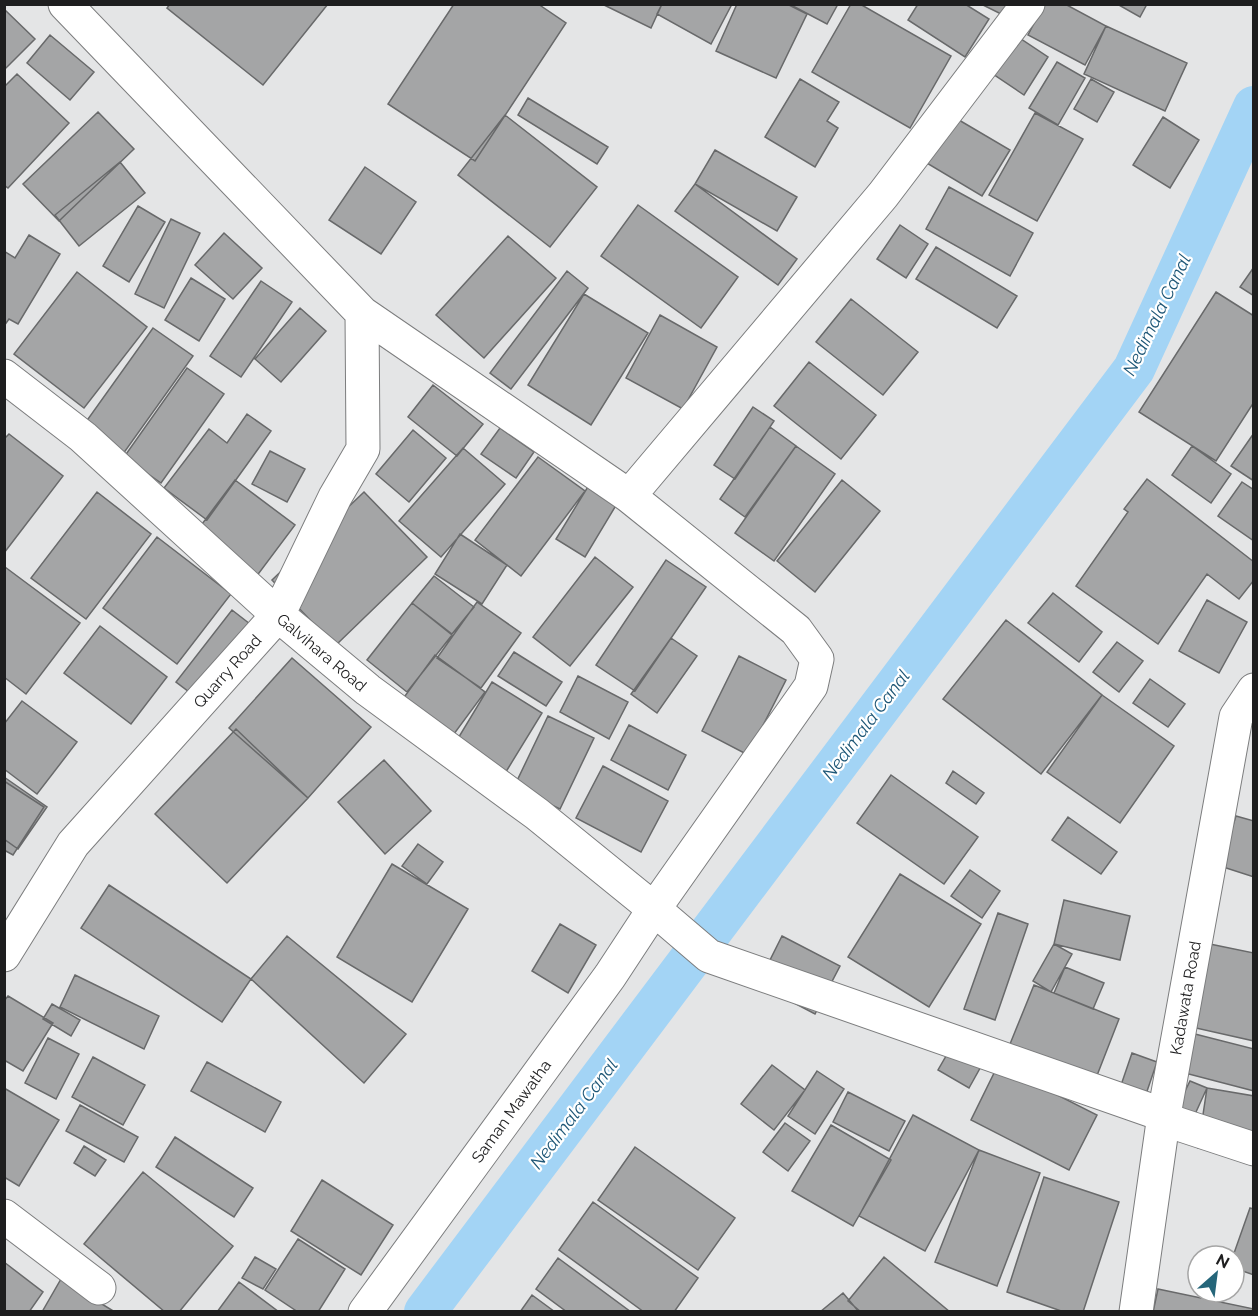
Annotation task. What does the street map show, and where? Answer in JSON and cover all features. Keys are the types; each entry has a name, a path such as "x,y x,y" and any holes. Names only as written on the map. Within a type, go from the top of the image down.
{"street":[{"name":"Saman Mawatha","path":"65,4 362,312 629,496 796,630 817,659 811,686 654,909 610,976 365,1311"},
{"path":"629,496 883,195 1028,4"},
{"name":"Quarry Road","path":"4,955 73,844 278,615 335,497 363,449 362,312"},
{"name":"Galvihara Road","path":"4,376 83,437 278,615 368,690 537,814 710,956 1254,1149"},
{"name":"Kadawata Road","path":"1136,1311 1163,1117 1236,717 1254,690"},
{"path":"4,1216 99,1288"}],"building":[{"path":"170,4 328,4 263,85 167,8"},
{"path":"454,4 538,4 566,23 475,161 388,104"},
{"path":"602,4 662,4 651,28"},
{"path":"662,4 732,4 711,44 657,14"},
{"path":"737,4 787,4 807,14 776,78 716,51"},
{"path":"789,4 838,4 827,24"},
{"path":"851,4 860,4 951,56 910,128 812,72"},
{"path":"918,4 965,4 989,19 965,57 908,20"},
{"path":"981,4 1010,4 1005,16"},
{"path":"1044,4 1065,4 1106,26 1085,65 1028,35"},
{"path":"1117,4 1147,4 1140,17"},
{"path":"4,9 35,39 4,70"},
{"path":"1106,26 1187,63 1165,111 1084,74"},
{"path":"50,35 94,72 70,100 27,63"},
{"path":"1015,35 1048,57 1024,95 990,72"},
{"path":"1057,62 1085,78 1058,125 1029,108"},
{"path":"17,74 69,123 8,188 4,185 4,87"},
{"path":"800,79 839,102 827,121 838,128 815,167 765,137"},
{"path":"1091,79 1114,92 1097,122 1074,109"},
{"path":"528,98 608,147 597,164 518,115"},
{"path":"98,112 134,149 59,221 23,184"},
{"path":"947,113 1010,150 982,196 920,159"},
{"path":"1035,113 1083,139 1037,221 989,195"},
{"path":"505,115 597,187 550,247 458,175"},
{"path":"1163,117 1199,140 1170,188 1133,165"},
{"path":"715,150 797,197 777,231 695,184"},
{"path":"120,162 145,193 79,246 55,215"},
{"path":"365,167 416,202 381,254 329,220"},
{"path":"695,184 797,259 778,285 675,211"},
{"path":"949,187 1033,233 1010,276 926,229"},
{"path":"638,205 738,277 701,328 601,256"},
{"path":"138,206 165,222 129,282 103,266"},
{"path":"171,219 200,233 164,308 135,294"},
{"path":"900,225 928,244 906,278 877,259"},
{"path":"224,233 262,268 233,299 195,265"},
{"path":"29,235 60,254 18,324 9,319 4,326 4,251 15,258"},
{"path":"508,236 556,278 484,358 436,315"},
{"path":"936,247 1017,296 997,328 916,279"},
{"path":"1254,267 1254,296 1240,287"},
{"path":"567,271 588,288 511,389 490,373"},
{"path":"77,272 147,327 84,408 14,354"},
{"path":"191,278 225,299 199,341 165,320"},
{"path":"261,281 292,302 241,377 210,356"},
{"path":"1216,292 1254,316 1254,402 1216,461 1139,412"},
{"path":"584,294 648,333 591,425 528,385"},
{"path":"851,299 918,352 883,395 816,342"},
{"path":"300,308 326,331 281,382 255,359"},
{"path":"660,315 717,347 683,409 626,378"},
{"path":"153,328 193,356 123,454 83,426"},
{"path":"809,362 876,415 841,459 774,406"},
{"path":"187,368 224,394 161,483 124,457"},
{"path":"433,385 483,424 457,456 408,417"},
{"path":"753,407 774,421 735,479 714,465"},
{"path":"247,414 271,431 207,520 164,488 209,429 227,443"},
{"path":"770,427 796,446 745,517 720,499"},
{"path":"500,428 534,452 516,478 481,454"},
{"path":"413,430 446,458 409,502 376,474"},
{"path":"1254,433 1254,481 1231,466"},
{"path":"9,434 63,476 4,553 4,439"},
{"path":"796,446 835,474 774,561 735,533"},
{"path":"1192,446 1231,474 1211,503 1172,475"},
{"path":"463,448 505,484 441,557 399,521"},
{"path":"270,451 305,469 287,502 252,484"},
{"path":"538,457 585,491 521,576 475,540"},
{"path":"1147,479 1254,562 1254,580 1239,599 1207,574 1158,644 1076,586 1128,512 1124,509"},
{"path":"235,480 295,525 256,577 196,532"},
{"path":"842,480 880,511 815,592 777,561"},
{"path":"1242,482 1254,490 1254,541 1218,516"},
{"path":"589,485 618,502 585,557 556,539"},
{"path":"97,492 151,534 86,619 31,578"},
{"path":"364,492 427,557 335,646 272,580"},
{"path":"460,534 507,565 482,604 435,574"},
{"path":"157,537 231,594 177,664 103,608"},
{"path":"595,557 633,587 570,666 533,637"},
{"path":"666,560 706,587 635,691 596,665"},
{"path":"5,567 80,623 26,694 4,677"},
{"path":"434,576 474,607 452,634 412,603"},
{"path":"1053,593 1102,632 1079,662 1028,623"},
{"path":"1207,600 1247,622 1219,673 1179,651"},
{"path":"477,602 521,633 481,688 437,658"},
{"path":"412,603 452,635 407,692 367,660"},
{"path":"232,610 268,638 213,710 176,682"},
{"path":"1006,620 1102,695 1041,774 943,699"},
{"path":"100,626 167,677 131,724 64,673"},
{"path":"671,638 697,656 657,713 631,694"},
{"path":"1117,642 1143,661 1119,692 1093,672"},
{"path":"514,652 562,682 546,706 498,676"},
{"path":"435,655 485,692 451,738 402,700"},
{"path":"739,656 786,680 748,755 702,731"},
{"path":"292,658 371,727 308,798 229,728"},
{"path":"578,676 628,702 609,739 560,712"},
{"path":"1150,679 1185,704 1168,727 1133,703"},
{"path":"492,682 542,713 504,775 454,745"},
{"path":"1102,695 1174,746 1120,823 1047,772"},
{"path":"22,701 77,742 37,794 4,769 4,724"},
{"path":"548,716 594,738 560,809 514,787"},
{"path":"629,725 686,755 668,790 611,760"},
{"path":"236,729 308,798 227,883 155,814"},
{"path":"384,760 431,811 385,854 338,802"},
{"path":"603,766 668,801 641,852 576,818"},
{"path":"953,771 984,793 976,804 946,783"},
{"path":"891,775 978,837 944,884 857,823"},
{"path":"4,777 47,807 18,849 4,839"},
{"path":"4,781 44,807 13,855 4,850"},
{"path":"1236,816 1254,821 1254,877 1220,866"},
{"path":"1068,817 1117,852 1101,874 1052,840"},
{"path":"418,844 443,862 427,884 402,866"},
{"path":"392,864 468,909 412,1002 337,957"},
{"path":"970,870 1000,891 982,918 951,896"},
{"path":"900,874 981,924 929,1007 848,957"},
{"path":"109,885 251,979 222,1022 81,928"},
{"path":"1064,900 1130,916 1120,960 1054,944"},
{"path":"998,913 1028,924 995,1020 964,1009"},
{"path":"560,924 596,945 568,993 532,971"},
{"path":"287,936 406,1034 364,1083 251,979"},
{"path":"782,936 840,966 815,1014 758,984"},
{"path":"1205,943 1254,953 1254,1041 1187,1026"},
{"path":"1054,944 1072,954 1051,992 1033,981"},
{"path":"1065,967 1104,983 1093,1009 1054,993"},
{"path":"75,975 159,1016 144,1049 60,1007"},
{"path":"1034,985 1119,1019 1096,1078 1010,1044"},
{"path":"8,996 53,1023 23,1071 4,1060 4,1001"},
{"path":"52,1004 80,1020 71,1036 43,1019"},
{"path":"1191,1033 1254,1049 1254,1091 1181,1072"},
{"path":"48,1038 79,1054 56,1099 25,1083"},
{"path":"953,1044 984,1061 969,1088 938,1070"},
{"path":"1132,1053 1157,1062 1144,1100 1119,1091"},
{"path":"93,1057 145,1085 123,1125 72,1097"},
{"path":"207,1062 281,1102 265,1132 191,1091"},
{"path":"772,1065 805,1090 774,1130 741,1104"},
{"path":"998,1065 1097,1115 1069,1170 971,1120"},
{"path":"817,1071 844,1089 815,1134 788,1116"},
{"path":"1190,1081 1207,1088 1185,1136 1167,1128"},
{"path":"4,1088 59,1120 19,1186 4,1177"},
{"path":"1207,1088 1254,1096 1254,1158 1198,1148"},
{"path":"848,1092 905,1121 889,1151 833,1122"},
{"path":"80,1105 138,1137 124,1162 66,1131"},
{"path":"913,1115 979,1150 925,1251 859,1216"},
{"path":"785,1123 810,1141 788,1171 763,1152"},
{"path":"831,1125 891,1160 853,1226 792,1191"},
{"path":"175,1137 253,1188 234,1217 156,1167"},
{"path":"84,1146 106,1160 95,1176 74,1163"},
{"path":"635,1147 735,1218 698,1270 598,1200"},
{"path":"979,1150 1040,1173 997,1286 935,1262"},
{"path":"143,1172 233,1246 179,1312 165,1312 84,1244"},
{"path":"1044,1177 1119,1202 1083,1312 1064,1312 1007,1292"},
{"path":"322,1180 393,1225 361,1275 291,1231"},
{"path":"593,1202 698,1278 674,1312 644,1312 559,1250"},
{"path":"1250,1208 1254,1209 1254,1275 1246,1272 1246,1244 1237,1244"},
{"path":"298,1239 345,1269 318,1312 298,1312 265,1290"},
{"path":"255,1257 276,1269 263,1289 242,1278"},
{"path":"884,1257 950,1312 861,1312 848,1301"},
{"path":"558,1258 631,1312 567,1312 536,1289"},
{"path":"4,1262 43,1292 29,1312 4,1312"},
{"path":"61,1279 115,1312 42,1312"},
{"path":"239,1282 279,1312 217,1312"},
{"path":"1158,1289 1186,1295 1186,1304 1230,1304 1254,1309 1254,1312 1153,1312"},
{"path":"843,1293 859,1312 820,1312"},
{"path":"532,1295 555,1312 520,1312"}],"waterway":[{"name":"Nedimala Canal","path":"425,1312 1134,369 1254,107"}]}
